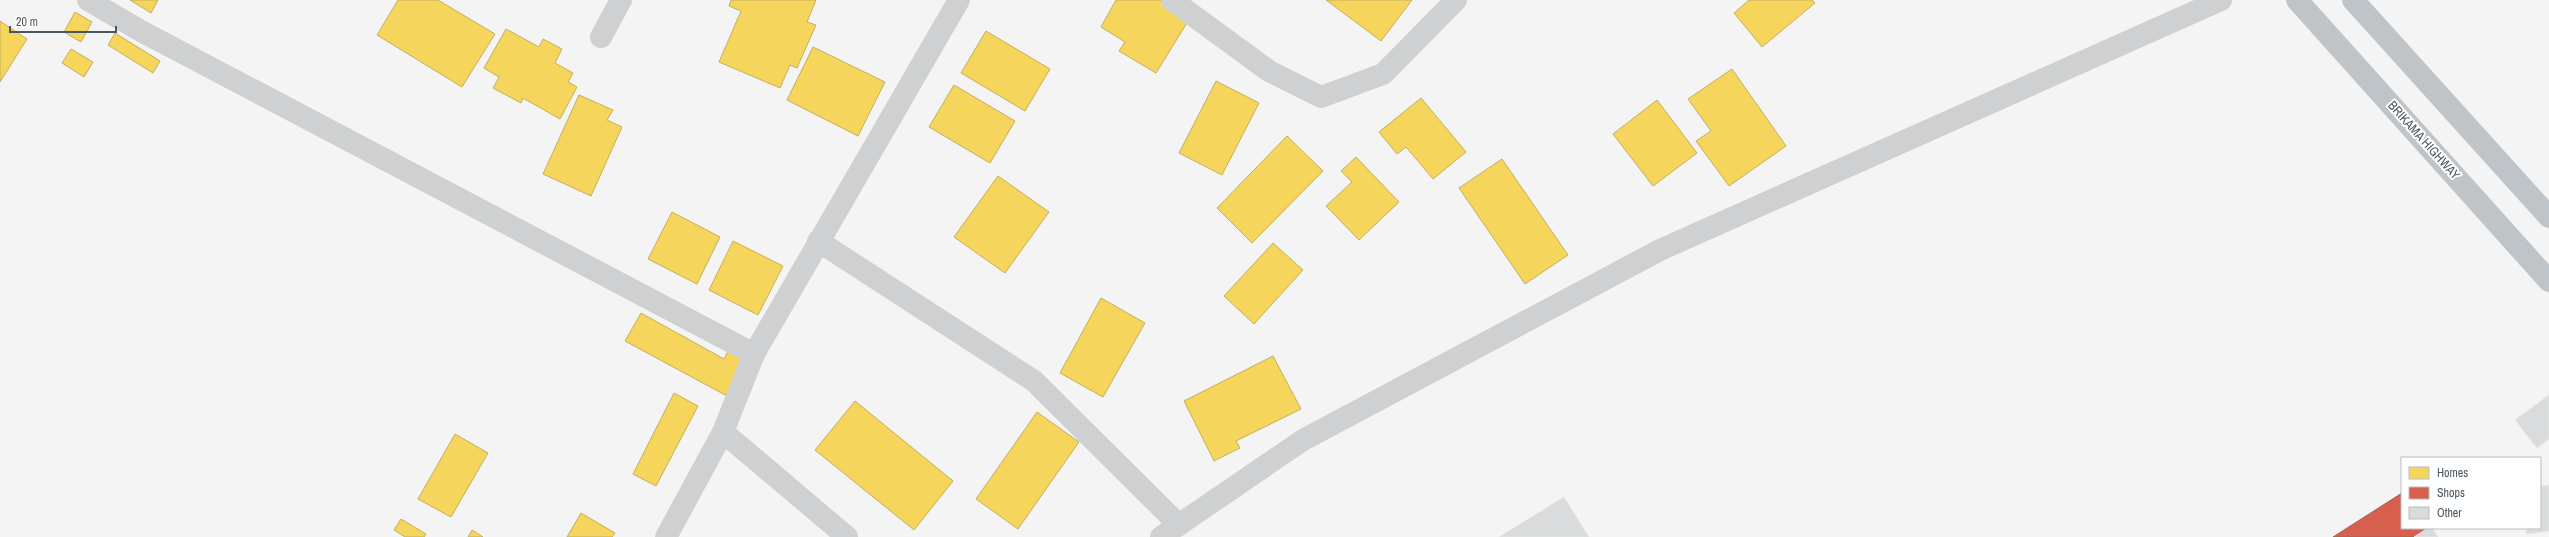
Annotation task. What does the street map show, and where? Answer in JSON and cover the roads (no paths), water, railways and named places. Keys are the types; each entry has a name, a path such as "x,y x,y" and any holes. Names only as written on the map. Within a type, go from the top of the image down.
{"highway":[{"name":"BRIKAMA HIGHWAY","path":"2297,0 2549,281"},
{"path":"2353,0 2549,217"}],"street":[{"path":"88,0 141,31 754,354"},
{"path":"601,37 621,0"},
{"path":"666,537 723,432 754,354 959,0"},
{"path":"1172,0 1269,71 1321,97 1383,74 1456,0"},
{"path":"1161,537 1303,440 1660,250 2221,0"},
{"path":"818,242 1034,381 1179,525"},
{"path":"723,432 847,537"}]}
